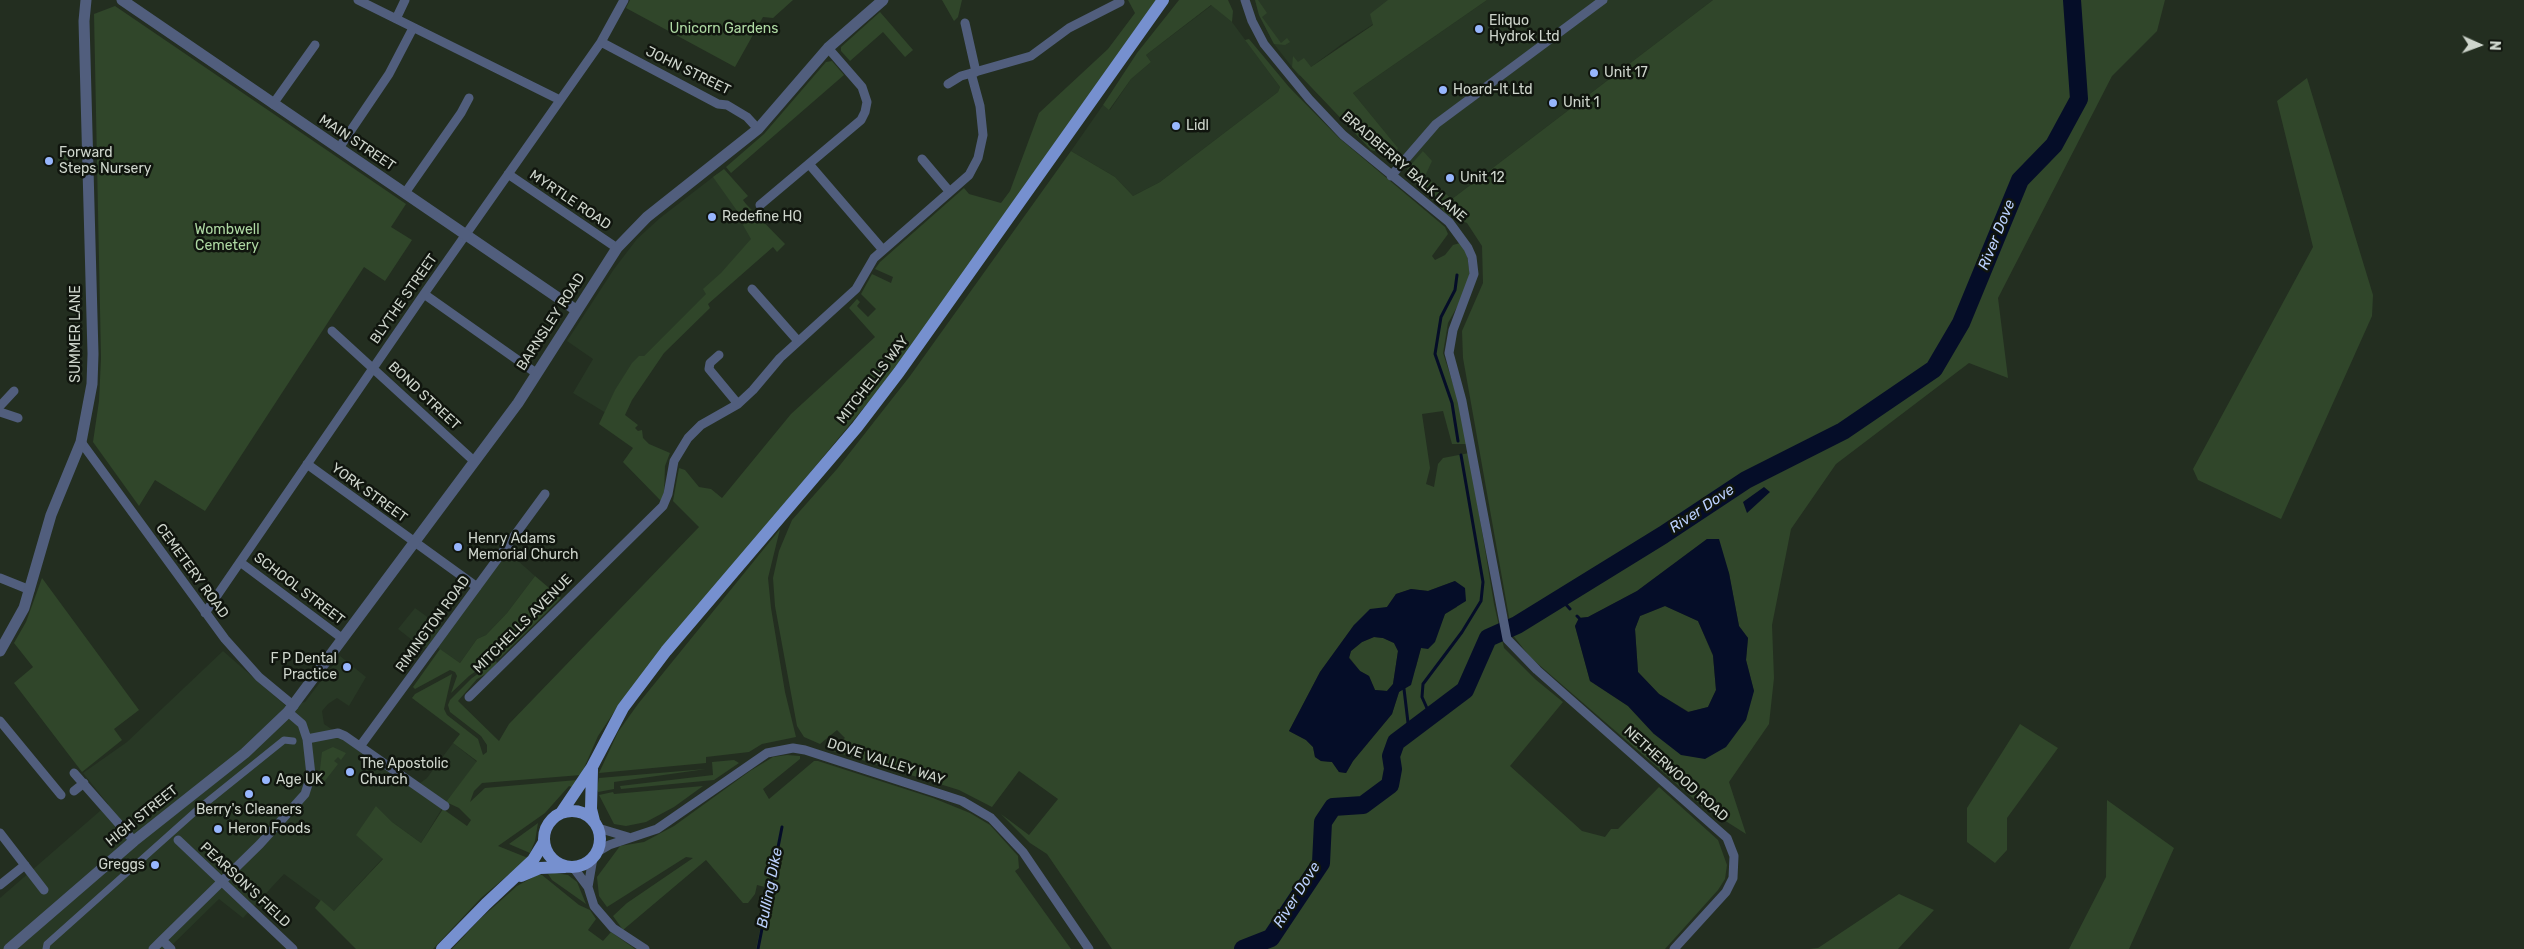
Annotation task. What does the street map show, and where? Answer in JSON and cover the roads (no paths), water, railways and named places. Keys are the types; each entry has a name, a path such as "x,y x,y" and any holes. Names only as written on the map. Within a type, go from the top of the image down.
{"main road":[{"name":"MITCHELLS WAY","path":"561,813 592,767 622,708 666,651 856,427 899,372 1163,0"},
{"name":"MITCHELLS WAY","path":"592,767 591,809 596,825"},
{"path":"442,949 486,904 517,878 534,860 544,842 547,826 561,813 579,812 596,825 600,837 595,855 580,866 540,868 517,878"},
{"path":"544,842 550,856 569,867"}],"street":[{"name":"SUMMER LANE","path":"0,651 17,624 30,590 51,515 81,442 92,384 93,354 84,21 86,0"},
{"name":"MAIN STREET","path":"122,0 576,310"},
{"path":"358,0 560,100"},
{"path":"396,19 406,0"},
{"name":"BLYTHE STREET","path":"206,613 424,294 601,42 624,0"},
{"name":"BARNSLEY ROAD","path":"291,709 475,462 536,373 617,248 647,217 758,129 828,48 883,0"},
{"path":"948,84 961,76 1032,56 1069,28 1120,2 1119,0"},
{"name":"BRADBERRY BALK LANE","path":"1245,0 1252,21 1264,44 1308,97 1343,135 1449,222 1464,240 1472,257 1474,274 1453,330 1449,353 1464,410 1507,639"},
{"path":"1391,176 1436,124 1603,0"},
{"name":"MITCHELLS AVENUE","path":"469,697 663,506 668,494 674,461 688,438 701,425 738,404 798,342 856,289 866,270 883,250 968,175 978,158 981,146 982,123 965,23"},
{"path":"339,148 389,74 413,28"},
{"name":"JOHN STREET","path":"601,42 718,104 727,106 747,117 758,129"},
{"path":"273,104 316,45"},
{"path":"760,205 860,120 866,108 866,93 828,48"},
{"path":"405,194 461,114 469,98"},
{"path":"922,159 949,191"},
{"path":"808,164 883,250"},
{"name":"MYRTLE ROAD","path":"508,174 617,248"},
{"path":"752,289 798,342"},
{"path":"424,294 536,373"},
{"name":"BOND STREET","path":"332,331 475,462"},
{"path":"719,355 710,363 709,369 738,404"},
{"path":"0,406 14,391"},
{"path":"0,412 18,418"},
{"name":"CEMETERY ROAD","path":"81,442 225,639 291,709 302,724 308,739"},
{"name":"YORK STREET","path":"307,464 476,587"},
{"name":"RIMINGTON ROAD","path":"361,746 545,494"},
{"name":"SCHOOL STREET","path":"240,562 343,639"},
{"path":"0,578 30,590"},
{"name":"NETHERWOOD ROAD","path":"1507,639 1537,670 1727,838 1734,856 1733,878 1726,892 1674,949"},
{"name":"HIGH STREET","path":"9,949 134,842 245,753 291,709"},
{"path":"0,721 58,791 64,782"},
{"path":"153,949 222,882 305,794 311,775 308,739 338,733 361,746 445,806"},
{"path":"46,949 47,944 197,810 284,740 293,740"},
{"name":"DOVE VALLEY WAY","path":"595,855 628,837 657,829 767,753 793,748 805,750 962,801 991,818 1024,852 1089,949"},
{"path":"74,773 134,842"},
{"path":"74,791 84,784"},
{"path":"596,825 628,837"},
{"path":"0,833 44,890"},
{"name":"PEARSON'S FIELD","path":"178,840 292,949"},
{"path":"588,887 595,855"},
{"path":"0,885 25,865"},
{"path":"569,867 588,887 594,906 604,920 645,949"},
{"path":"162,940 171,949"}],"water":[{"path":"1764,487 1770,492 1747,513 1743,502"},
{"path":"1707,539 1719,539 1729,573 1739,626 1748,638 1746,660 1754,691 1746,720 1726,747 1705,759 1681,755 1654,734 1628,706 1590,681 1575,626 1579,618 1588,617 1637,591","holes":["1665,606 1698,621 1713,655 1716,690 1708,707 1688,712 1659,694 1638,672 1635,629 1640,616"]},
{"path":"1455,581 1465,588 1466,601 1445,614 1435,642 1428,649 1421,648 1411,685 1399,692 1392,714 1353,761 1346,773 1339,772 1332,762 1321,761 1315,757 1313,747 1306,740 1289,731 1320,672 1354,625 1370,609 1387,607 1396,594 1411,589 1428,591","holes":["1374,637 1383,638 1394,643 1398,651 1393,684 1387,691 1375,690 1369,676 1360,671 1349,658 1351,651 1362,642"]}],"waterway":[{"name":"River Dove","path":"1243,949 1271,938 1321,863 1323,822 1333,807 1363,805 1390,785 1393,769 1391,756 1396,742 1465,690 1488,638 1517,625 1663,535 1746,480 1843,431 1934,369 1961,323 2020,180 2054,145 2079,99 2072,0"},
{"path":"1457,275 1455,290 1441,317 1435,354 1452,403 1458,441"},
{"path":"1430,715 1422,697 1423,684 1462,632 1481,601 1483,582 1461,455"},
{"path":"1560,598 1570,609"},
{"path":"1404,689 1409,731"},
{"name":"Bulling Dike","path":"758,949 782,827"}],"place":[{"name":"Eliquo Hydrok Ltd","path":"1479,29"},
{"name":"Unit 17","path":"1594,73"},
{"name":"Hoard-It Ltd","path":"1443,90"},
{"name":"Unit 1","path":"1553,103"},
{"name":"Lidl","path":"1176,126"},
{"name":"Forward Steps Nursery","path":"49,161"},
{"name":"Unit 12","path":"1450,178"},
{"name":"Redefine HQ","path":"712,217"},
{"name":"Henry Adams Memorial Church","path":"458,547"},
{"name":"F P Dental Practice","path":"347,667"},
{"name":"The Apostolic Church","path":"350,772"},
{"name":"Age UK","path":"266,780"},
{"name":"Berry's Cleaners","path":"249,794"},
{"name":"Heron Foods","path":"218,829"},
{"name":"Greggs","path":"155,865"}],"park label":[{"name":"Unicorn Gardens","path":"724,29"},
{"name":"Wombwell Cemetery","path":"227,238"}]}
